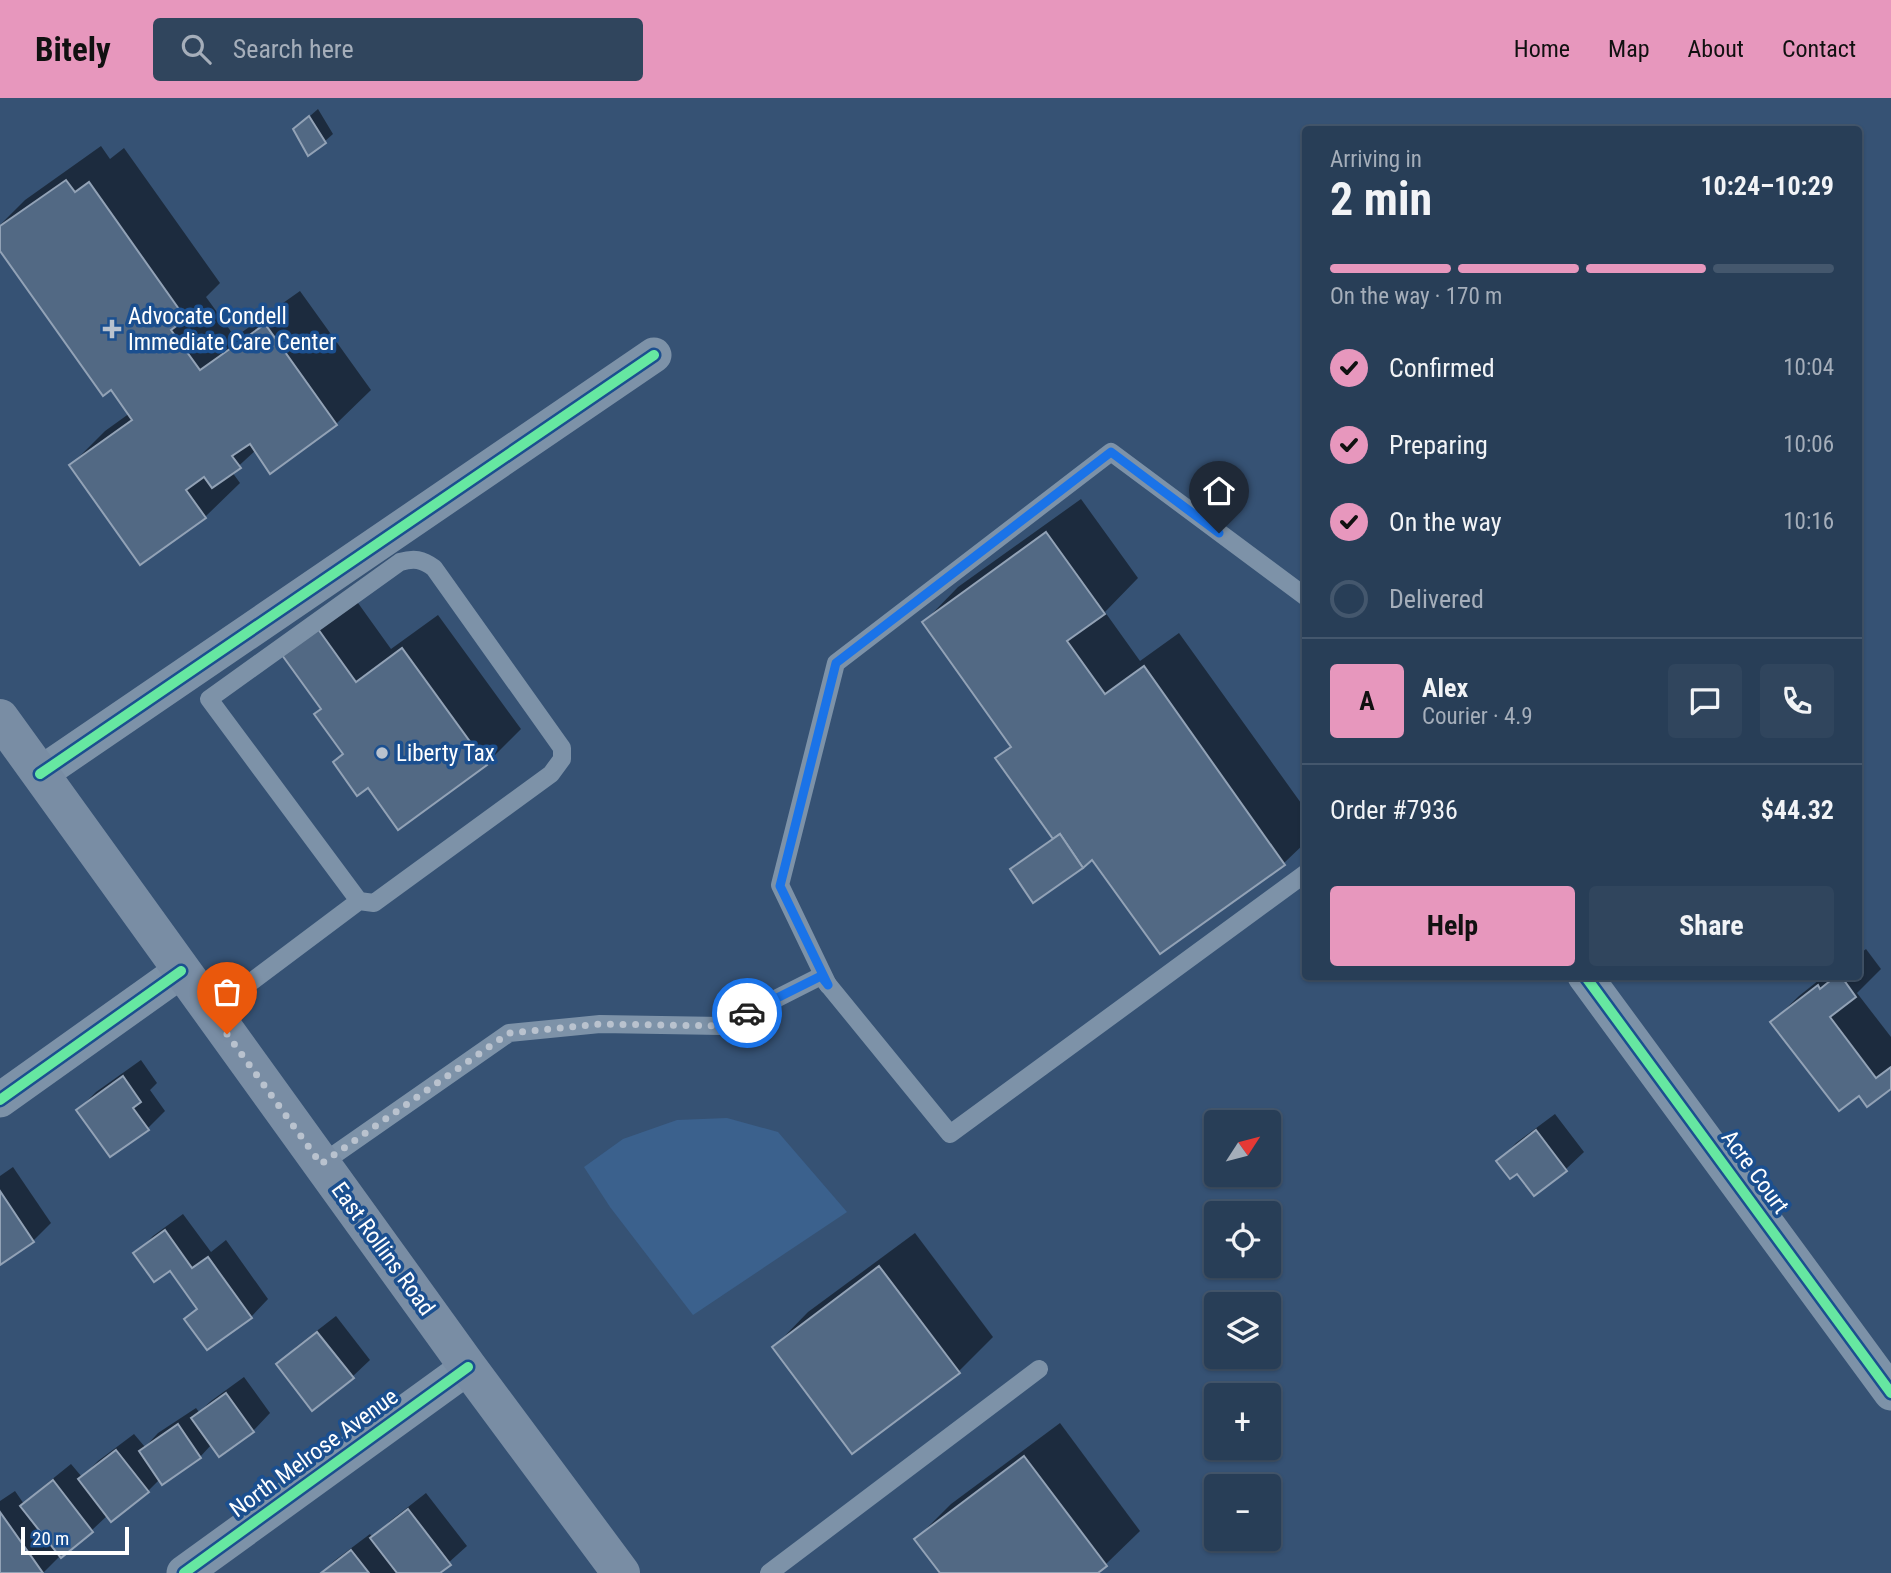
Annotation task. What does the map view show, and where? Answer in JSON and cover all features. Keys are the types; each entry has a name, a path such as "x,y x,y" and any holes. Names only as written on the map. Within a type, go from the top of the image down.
{"main road":[{"name":"East Rollins Road","path":"0,718 468,1367 621,1573"}],"street":[{"path":"40,774 654,355"},
{"path":"0,1100 181,971"},
{"name":"Acre Court","path":"1588,980 1891,1393"},
{"name":"North Melrose Avenue","path":"184,1573 468,1367"}],"lane":[{"path":"828,985 780,886 836,663 1111,452 1302,594"},
{"path":"211,1012 359,901 374,903 551,774 562,760 562,748 434,568 424,561 412,559 400,562 209,699 359,901"},
{"path":"321,1164 509,1033 600,1024 722,1026 821,976 950,1134 1302,876"},
{"path":"769,1573 1039,1369"}],"water":[{"path":"727,1118 778,1132 847,1212 693,1315 610,1207 584,1167 623,1139 677,1120"}],"building":[{"path":"309,116 326,143 308,156 293,129"},
{"path":"66,180 75,192 89,182 186,319 171,330 200,370 265,324 337,425 270,474 250,444 232,456 241,468 212,488 204,477 186,490 206,518 140,565 69,465 132,420 111,390 103,396 0,251 0,226"},
{"path":"1046,532 1105,614 1067,641 1105,694 1144,666 1285,865 1160,954 1092,860 1083,868 1060,834 1053,839 995,758 1011,747 922,622"},
{"path":"318,629 356,682 402,648 487,765 398,830 368,788 357,796 333,762 343,754 314,714 321,709 282,655"},
{"path":"1060,834 1083,868 1033,903 1010,869"},
{"path":"1831,980 1844,980 1856,997 1830,1017 1876,1078 1891,1067 1891,1089 1867,1107 1859,1096 1839,1111 1770,1022 1818,985 1820,989"},
{"path":"123,1076 141,1102 133,1108 149,1130 110,1157 76,1110"},
{"path":"1536,1130 1567,1171 1534,1196 1517,1174 1510,1179 1496,1161"},
{"path":"0,1191 34,1242 0,1265"},
{"path":"165,1230 192,1268 208,1257 252,1318 207,1350 184,1319 197,1309 170,1271 154,1282 133,1253"},
{"path":"879,1266 960,1373 852,1454 772,1347"},
{"path":"317,1332 354,1378 312,1411 276,1364"},
{"path":"226,1393 254,1432 219,1457 191,1418"},
{"path":"178,1424 201,1458 162,1485 139,1451"},
{"path":"116,1450 149,1492 111,1522 78,1479"},
{"path":"1024,1456 1107,1566 1098,1573 940,1573 914,1539"},
{"path":"53,1480 93,1532 61,1558 20,1506"},
{"path":"408,1509 451,1565 440,1573 397,1573 370,1538"},
{"path":"0,1512 43,1573 0,1573"},
{"path":"351,1550 369,1573 321,1573"}],"cycle path":[{"path":"40,774 654,355"},
{"path":"0,1100 181,971"},
{"path":"1588,980 1891,1393"},
{"path":"184,1573 468,1367"}],"way so far":[{"path":"227,1034 321,1164 509,1033 600,1024 722,1026 747,1013"}],"place":[{"name":"Advocate Condell Immediate Care Center","path":"112,329"},
{"name":"Liberty Tax","path":"382,753"}],"route":[{"path":"747,1013 821,976 828,985 780,886 836,663 1111,452 1219,533"}]}
